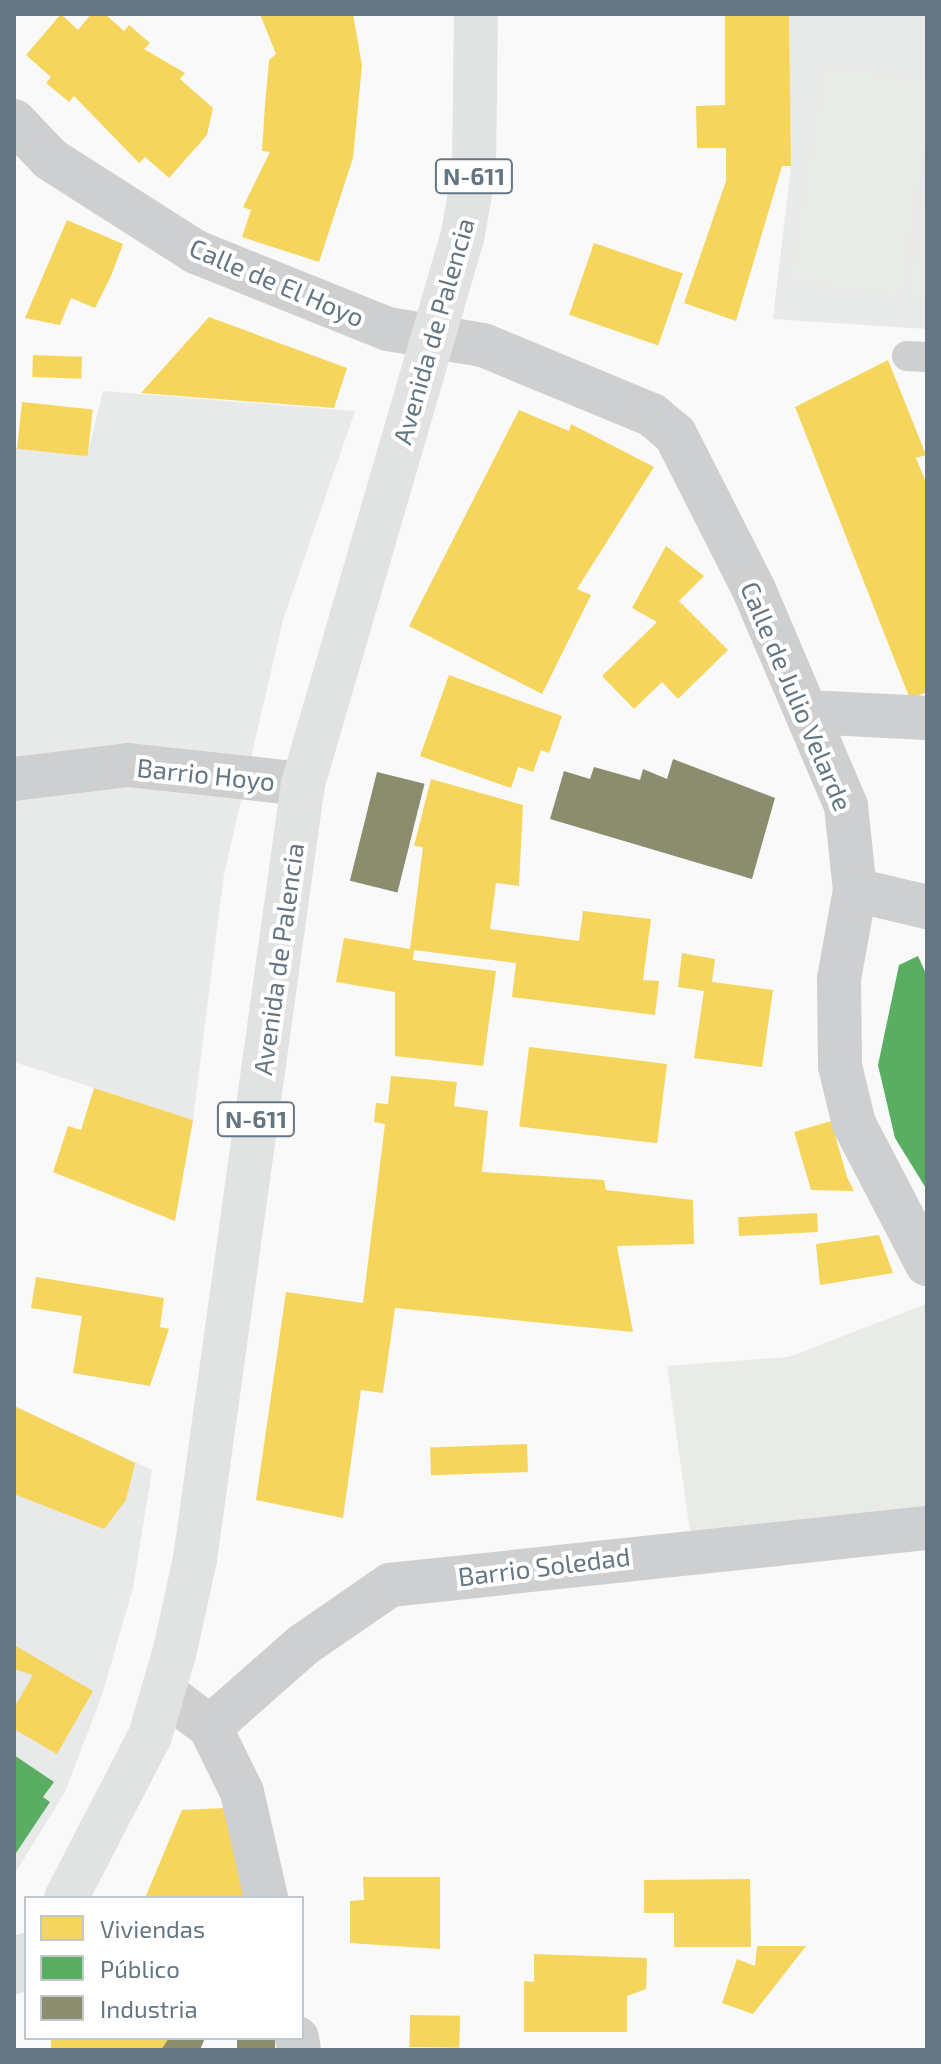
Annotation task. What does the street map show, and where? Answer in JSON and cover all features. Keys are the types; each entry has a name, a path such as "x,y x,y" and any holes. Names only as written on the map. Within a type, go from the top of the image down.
{"highway":[{"name":"Avenida de Palencia","path":"67,1896 165,1693 195,1559 303,784 325,688 434,333 474,171 476,14"}],"street":[{"name":"Calle de El Hoyo","path":"14,121 50,159 196,252 388,329 434,333"},
{"name":"Calle de Julio Velarde","path":"434,333 483,345 668,426 702,478 846,806 855,890 839,979 840,1066 864,1147 927,1264"},
{"path":"807,712 927,718"},
{"name":"Barrio Hoyo","path":"14,779 128,765 303,784"},
{"path":"855,890 927,907"},
{"name":"Barrio Soledad","path":"210,1727 303,1645 390,1585 927,1528"},
{"path":"165,1693 210,1727 242,1792 266,1896"}],"shaded area":[{"path":"789,14 927,14 927,329 773,319 791,166"},
{"path":"823,64 927,81 927,136 902,298 789,281"},
{"path":"927,167 927,302 907,299"},
{"path":"103,391 355,411 283,620 224,874 193,1120 14,1062 14,448 87,456"},
{"path":"926,1304 927,1515 691,1539 667,1366 789,1357"},
{"path":"14,1406 152,1470 133,1588 102,1695 65,1792 14,1875"}],"building: Viviendas":[{"path":"61,14 78,30 91,14 105,14 124,31 129,25 150,43 144,49 185,73 180,79 213,108 207,135 169,178 145,157 139,163 74,96 69,102 46,83 51,77 26,55"},
{"path":"260,14 353,14 362,65 353,158 319,262 242,237 251,210 243,207 270,152 262,151 269,60 276,54"},
{"path":"725,14 789,14 791,166 782,166 736,321 684,303 726,181 726,148 697,148 696,106 725,105"},
{"path":"67,220 123,244 111,276 95,308 71,298 60,325 25,318"},
{"path":"594,243 683,274 658,345 569,315"},
{"path":"209,317 347,368 334,408 141,393"},
{"path":"33,355 82,357 81,379 32,377"},
{"path":"888,360 926,455 916,458 927,485 927,692 910,699 795,407"},
{"path":"22,402 93,409 88,456 17,449"},
{"path":"519,410 569,431 571,424 654,467 577,589 591,595 542,694 409,626"},
{"path":"666,546 704,576 679,601 728,650 678,699 662,682 634,709 602,676 657,622 632,608"},
{"path":"449,675 562,716 549,753 541,750 533,772 518,767 511,788 420,756"},
{"path":"431,779 523,805 519,886 496,883 490,929 579,941 583,911 651,919 643,980 659,981 655,1015 512,997 516,963 414,950 413,960 496,971 483,1066 395,1056 395,992 336,982 344,938 410,949 423,847 414,846"},
{"path":"682,953 715,959 712,982 773,990 762,1067 694,1058 704,991 678,987"},
{"path":"529,1047 667,1064 657,1143 519,1126"},
{"path":"391,1076 457,1082 454,1106 488,1111 482,1172 604,1180 606,1190 693,1200 694,1244 617,1246 633,1332 395,1308 383,1393 361,1390 343,1518 256,1500 286,1292 363,1303 385,1124 374,1122 376,1103 388,1104"},
{"path":"94,1088 193,1120 175,1221 53,1172 68,1126 81,1130"},
{"path":"831,1121 854,1191 811,1190 794,1132"},
{"path":"817,1213 818,1232 739,1236 738,1217"},
{"path":"879,1235 893,1273 820,1285 816,1244"},
{"path":"36,1277 164,1298 160,1327 169,1329 150,1386 73,1373 82,1316 31,1308"},
{"path":"14,1406 135,1463 126,1500 104,1529 14,1494"},
{"path":"527,1444 528,1472 431,1475 430,1447"},
{"path":"14,1645 93,1691 57,1754 14,1729 14,1708 33,1675 14,1669"},
{"path":"224,1808 246,1896 146,1896 182,1810"},
{"path":"363,1877 440,1877 440,1949 350,1943 350,1901 364,1900"},
{"path":"750,1879 751,1947 674,1947 674,1913 644,1913 644,1880"},
{"path":"757,1946 806,1946 753,2014 722,2003 737,1959 755,1966"},
{"path":"534,1954 647,1958 646,1989 627,1996 627,2032 524,2032 524,1981 534,1982"},
{"path":"410,2015 460,2016 459,2048 409,2047"},
{"path":"51,2040 169,2040 169,2050 51,2050"}],"building: Público":[{"path":"918,956 927,976 927,1190 895,1138 878,1065 899,965"},
{"path":"14,1755 54,1782 43,1797 50,1802 14,1856"}],"building: Industria":[{"path":"673,759 775,798 752,879 550,819 564,771 590,779 594,767 640,780 643,769 667,779"},
{"path":"377,772 425,784 397,893 350,881"},
{"path":"168,2040 204,2040 200,2050 161,2050"},
{"path":"237,2040 275,2040 275,2050 237,2050"}]}
